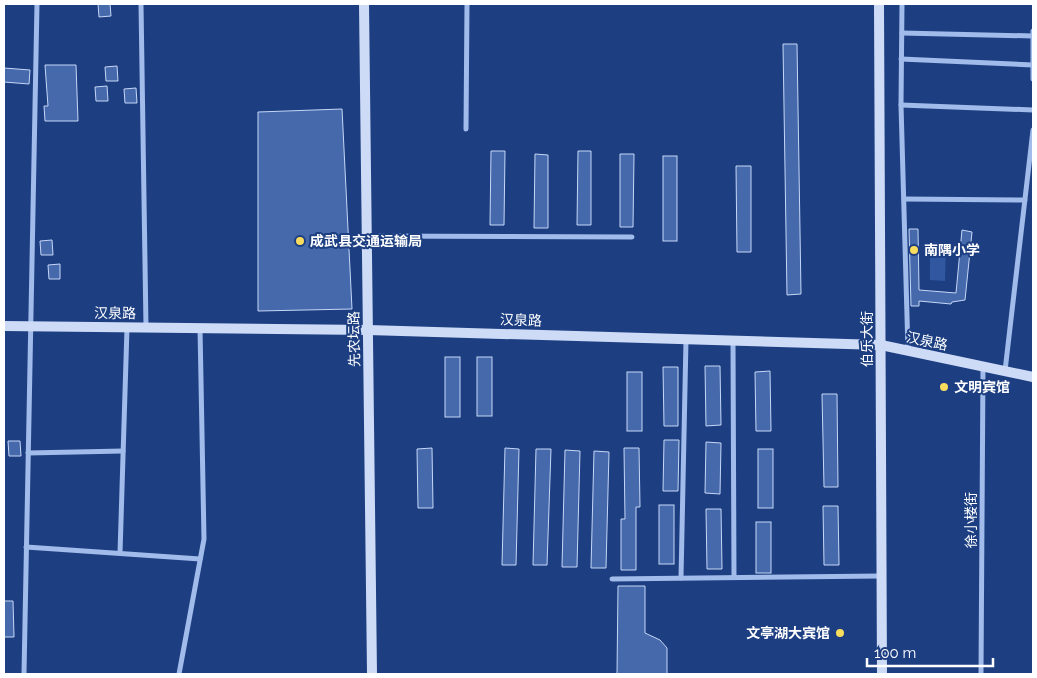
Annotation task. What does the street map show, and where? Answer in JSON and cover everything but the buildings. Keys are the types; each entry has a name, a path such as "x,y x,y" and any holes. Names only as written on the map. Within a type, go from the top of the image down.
{"street":[{"path":"24,674 37,4"},
{"path":"141,4 146,327"},
{"name":"先农坛路","path":"364,4 372,674"},
{"path":"466,129 467,4"},
{"name":"伯乐大街","path":"879,4 882,674"},
{"path":"902,4 901,105 908,350"},
{"path":"1033,31 1033,79"},
{"path":"902,32 1033,36"},
{"path":"901,59 1033,65"},
{"path":"901,105 1033,110"},
{"path":"1005,371 1025,200 1031,171 1033,130"},
{"path":"904,199 1025,200"},
{"path":"366,236 632,237"},
{"name":"汉泉路","path":"4,326 368,330 881,345 1033,377"},
{"path":"120,553 127,327"},
{"path":"179,674 204,539 200,328"},
{"path":"681,578 686,339"},
{"path":"733,340 734,578"},
{"name":"徐小楼街","path":"981,674 983,367"},
{"path":"28,453 123,451"},
{"path":"26,547 200,559"},
{"path":"612,578 882,576"}],"shaded area":[{"path":"930,242 946,243 945,281 930,280"}],"place":[{"name":"成武县交通运输局","path":"300,241"},
{"name":"南隅小学","path":"914,250"},
{"name":"文明宾馆","path":"944,387"},
{"name":"文亭湖大宾馆","path":"840,633"}]}
